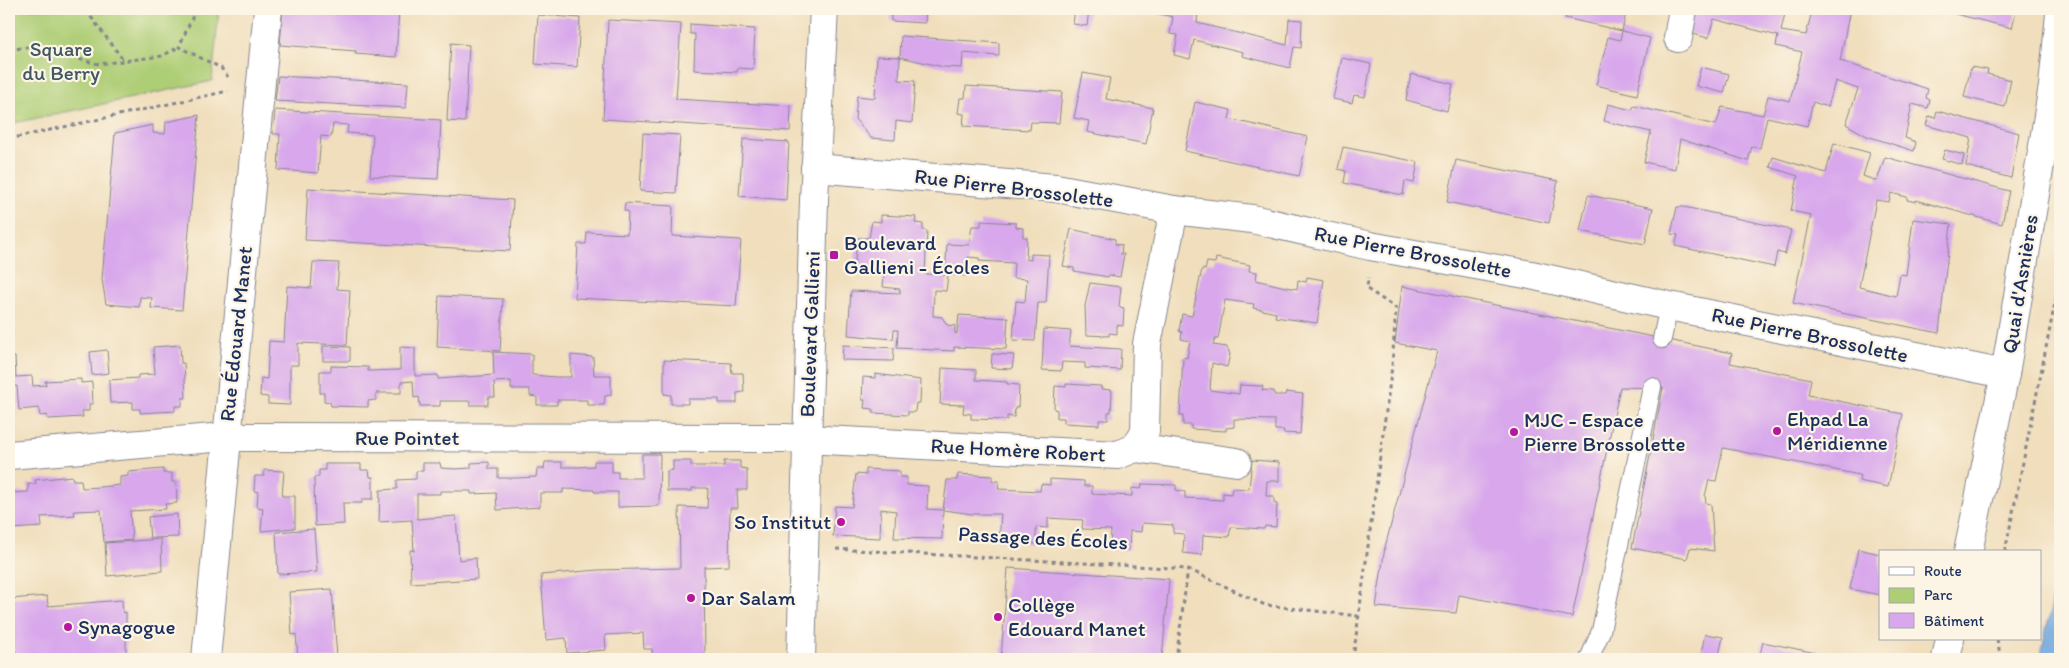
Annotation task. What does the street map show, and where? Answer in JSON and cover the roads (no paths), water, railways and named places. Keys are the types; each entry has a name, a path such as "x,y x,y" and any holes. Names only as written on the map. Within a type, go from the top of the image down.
{"street":[{"name":"Rue Édouard Manet","path":"206,659 225,437 249,87 268,9"},
{"name":"Boulevard Gallieni","path":"801,659 815,168 824,9"},
{"path":"1678,38 1683,9"},
{"name":"Quai d'Asnières","path":"1968,550 2005,374 2053,86 2060,14"},
{"name":"Rue Pierre Brossolette","path":"815,168 1056,188 1174,210 1252,219 1370,246 1531,275 1669,306 2005,374"},
{"name":"Rue Homère Robert","path":"807,439 1118,455 1135,448 1145,431 1147,344 1174,210"},
{"name":"Rue Pointet","path":"9,455 225,437 807,439"},
{"path":"1135,448 1237,462"},
{"path":"1946,659 1950,640"}],"lane":[{"path":"1662,339 1669,306"},
{"path":"1589,659 1601,631 1652,387"}],"water":[{"path":"2060,564 2060,659 2040,659"}],"place":[{"name":"Boulevard Gallieni - Écoles","path":"834,255"},
{"name":"Ehpad La Méridienne","path":"1777,431"},
{"name":"MJC - Espace Pierre Brossolette","path":"1514,432"},
{"name":"So Institut","path":"841,522"},
{"name":"Dar Salam","path":"691,598"},
{"name":"Collège Edouard Manet","path":"998,617"},
{"name":"Synagogue","path":"68,627"}],"park label":[{"name":"Square du Berry","path":"61,61"}]}
